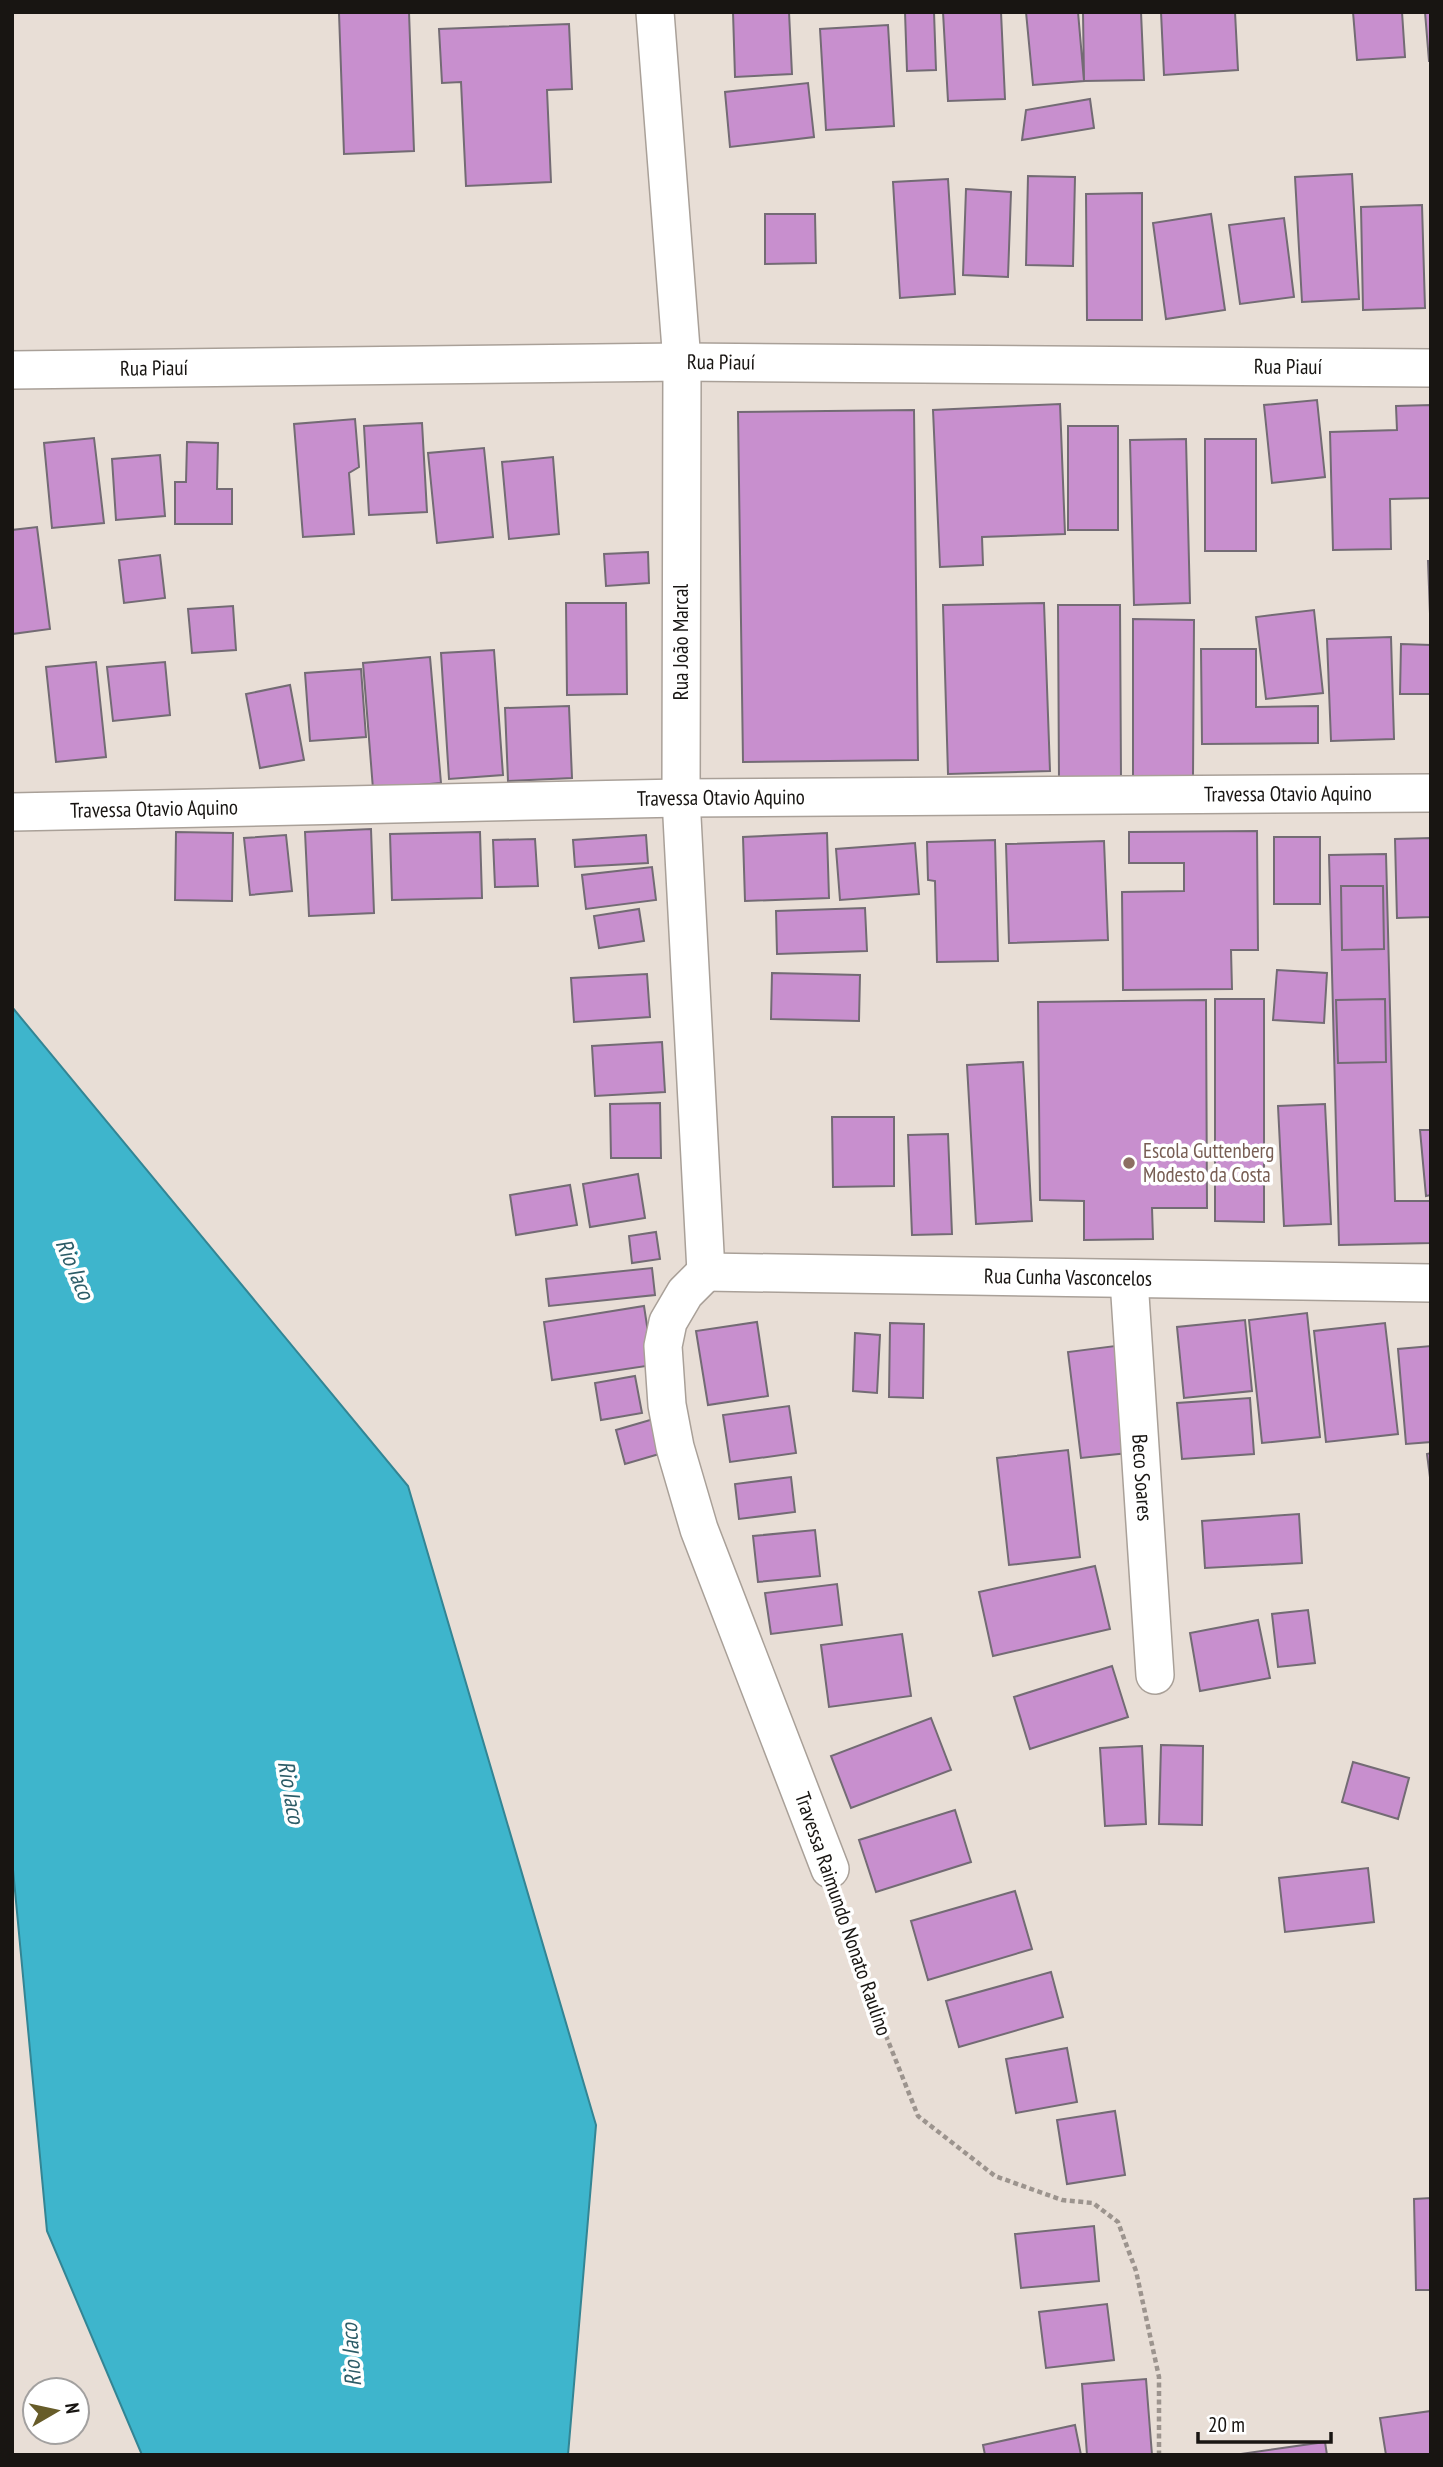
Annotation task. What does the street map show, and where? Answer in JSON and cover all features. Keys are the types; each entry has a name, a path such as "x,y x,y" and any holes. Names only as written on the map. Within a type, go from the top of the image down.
{"street":[{"name":"Rua João Marcal","path":"655,12 682,362 681,798 706,1272"},
{"name":"Rua Piauí","path":"12,370 682,362 1431,368"},
{"name":"Travessa Otavio Aquino","path":"12,813 681,798 1431,793"},
{"name":"Rua Cunha Vasconcelos","path":"706,1272 1431,1283"},
{"name":"Travessa Raimundo Nonato Raulino","path":"706,1272 685,1293 668,1322 663,1346 667,1405 699,1529 830,1870"},
{"name":"Beco Soares","path":"1129,1280 1155,1675"}],"path":[{"name":"Travessa Raimundo Nonato Raulino","path":"830,1870 863,1978 918,2116 995,2176 1062,2200 1093,2203 1118,2222 1136,2270 1158,2377 1159,2455"}],"water":[{"name":"Rio Iaco","path":"12,1007 408,1486 596,2125 568,2455 142,2455 47,2231 12,1859"}],"building":[{"path":"409,12 414,151 344,154 339,13"},
{"path":"733,12 789,12 792,74 735,77"},
{"path":"905,12 934,12 936,70 907,71"},
{"path":"943,12 1001,12 1005,99 948,101"},
{"path":"1026,12 1078,12 1084,81 1033,85"},
{"path":"1083,12 1141,12 1144,80 1084,81"},
{"path":"1161,12 1235,12 1238,70 1164,75"},
{"path":"1353,12 1402,12 1405,57 1357,60"},
{"path":"1425,12 1431,12 1431,61 1429,61"},
{"path":"569,24 572,89 547,90 551,182 466,186 461,82 442,83 439,29"},
{"path":"888,25 894,126 826,130 820,29"},
{"path":"808,83 814,137 730,147 725,92"},
{"path":"1090,99 1094,128 1022,140 1026,110"},
{"path":"1352,174 1359,299 1302,302 1295,177"},
{"path":"1028,176 1075,177 1073,266 1026,265"},
{"path":"948,179 955,294 900,298 893,182"},
{"path":"966,189 1011,192 1008,277 963,275"},
{"path":"1142,193 1142,320 1087,320 1086,194"},
{"path":"1422,205 1425,308 1363,310 1361,207"},
{"path":"765,214 815,214 816,263 765,264"},
{"path":"1211,214 1225,310 1166,319 1153,223"},
{"path":"1284,218 1294,297 1240,304 1229,225"},
{"path":"1317,400 1325,477 1272,483 1264,405"},
{"path":"1060,404 1065,534 982,537 983,565 940,567 933,410"},
{"path":"1431,405 1431,498 1390,499 1391,549 1333,550 1330,432 1397,430 1396,406"},
{"path":"914,410 918,760 743,762 738,412"},
{"path":"355,419 359,467 349,473 354,534 303,537 294,424"},
{"path":"422,423 427,512 369,515 364,426"},
{"path":"1068,426 1118,426 1118,530 1068,530"},
{"path":"94,438 104,523 52,528 44,443"},
{"path":"1186,439 1190,603 1134,605 1130,440"},
{"path":"1205,439 1256,439 1256,551 1205,551"},
{"path":"187,442 218,443 217,489 232,489 232,524 175,524 175,482 186,482"},
{"path":"484,448 493,537 437,543 428,453"},
{"path":"160,455 165,516 116,520 112,459"},
{"path":"553,457 559,534 509,539 502,462"},
{"path":"37,527 50,629 12,634 12,530"},
{"path":"648,552 649,583 606,586 604,554"},
{"path":"160,555 165,598 124,603 119,560"},
{"path":"1428,561 1431,561 1431,640"},
{"path":"566,603 626,603 627,694 567,695"},
{"path":"1044,603 1050,771 948,774 943,605"},
{"path":"1058,605 1120,605 1121,781 1059,782"},
{"path":"233,606 236,650 192,653 188,609"},
{"path":"1314,610 1323,693 1266,699 1256,617"},
{"path":"1133,619 1194,620 1193,777 1133,776"},
{"path":"1391,637 1394,739 1331,741 1327,639"},
{"path":"1401,644 1431,645 1431,694 1400,694"},
{"path":"1201,649 1256,649 1256,707 1318,706 1318,743 1202,744"},
{"path":"494,650 503,775 449,779 441,653"},
{"path":"430,657 441,783 373,789 363,663"},
{"path":"96,662 106,757 56,762 46,667"},
{"path":"165,662 170,715 113,721 107,667"},
{"path":"361,669 366,737 310,741 305,673"},
{"path":"290,685 304,760 260,768 246,694"},
{"path":"569,706 572,778 508,781 505,708"},
{"path":"371,829 374,913 309,916 305,832"},
{"path":"1257,831 1258,950 1231,950 1232,989 1123,990 1122,892 1184,891 1184,863 1129,863 1129,832"},
{"path":"176,832 233,833 232,901 175,900"},
{"path":"480,832 482,898 392,900 390,834"},
{"path":"827,833 829,898 745,901 743,837"},
{"path":"286,835 292,891 250,895 244,838"},
{"path":"646,835 648,863 575,867 573,840"},
{"path":"1274,837 1320,837 1320,904 1274,904"},
{"path":"1431,838 1431,917 1397,918 1395,839"},
{"path":"535,839 538,886 495,887 493,840"},
{"path":"995,840 998,961 937,962 935,881 928,880 927,842"},
{"path":"1104,841 1108,940 1009,943 1006,844"},
{"path":"915,843 919,894 840,900 836,849"},
{"path":"1386,854 1395,1201 1431,1201 1431,1243 1339,1245 1329,855"},
{"path":"652,867 656,900 586,909 582,875"},
{"path":"1341,886 1383,886 1384,949 1342,950"},
{"path":"865,908 867,951 777,954 776,911"},
{"path":"639,909 644,941 599,948 594,916"},
{"path":"1277,970 1327,973 1324,1023 1273,1020"},
{"path":"772,973 860,975 859,1021 771,1019"},
{"path":"647,974 650,1017 574,1022 571,978"},
{"path":"1215,999 1264,999 1264,1222 1215,1221"},
{"path":"1385,999 1386,1062 1338,1063 1336,1000"},
{"path":"1206,1000 1207,1208 1152,1208 1153,1239 1084,1240 1084,1201 1040,1200 1038,1002"},
{"path":"662,1042 665,1092 595,1096 592,1046"},
{"path":"1023,1062 1032,1221 976,1224 967,1065"},
{"path":"660,1103 661,1158 611,1158 610,1104"},
{"path":"1325,1104 1331,1224 1284,1226 1278,1106"},
{"path":"832,1117 894,1117 894,1186 833,1187"},
{"path":"1420,1130 1431,1130 1431,1195 1426,1196"},
{"path":"948,1134 952,1234 912,1235 908,1135"},
{"path":"638,1174 645,1218 590,1227 583,1184"},
{"path":"570,1185 577,1225 516,1235 510,1195"},
{"path":"656,1232 660,1259 632,1263 629,1236"},
{"path":"652,1268 655,1295 549,1306 546,1279"},
{"path":"644,1306 653,1365 552,1380 544,1322"},
{"path":"1307,1313 1320,1437 1262,1443 1249,1320"},
{"path":"1245,1320 1252,1391 1184,1398 1177,1327"},
{"path":"757,1322 768,1396 708,1405 696,1331"},
{"path":"890,1323 924,1324 923,1398 889,1397"},
{"path":"1385,1323 1398,1434 1326,1442 1314,1331"},
{"path":"855,1333 880,1335 877,1393 853,1391"},
{"path":"1115,1346 1128,1453 1081,1458 1068,1352"},
{"path":"1431,1346 1431,1442 1406,1444 1398,1349"},
{"path":"635,1376 642,1413 601,1420 595,1383"},
{"path":"1250,1398 1254,1454 1182,1459 1177,1403"},
{"path":"789,1406 796,1453 730,1462 723,1415"},
{"path":"657,1418 666,1452 625,1464 616,1430"},
{"path":"1068,1450 1080,1557 1009,1565 997,1458"},
{"path":"1431,1453 1431,1485 1427,1454"},
{"path":"791,1477 795,1512 739,1519 735,1484"},
{"path":"1299,1514 1302,1563 1205,1568 1202,1521"},
{"path":"815,1530 820,1576 758,1582 753,1536"},
{"path":"1095,1566 1110,1629 993,1656 979,1592"},
{"path":"837,1584 842,1625 771,1634 765,1593"},
{"path":"1308,1610 1315,1663 1278,1667 1272,1614"},
{"path":"1258,1620 1270,1678 1200,1691 1190,1633"},
{"path":"902,1634 911,1696 829,1707 821,1645"},
{"path":"1112,1666 1128,1717 1030,1749 1014,1697"},
{"path":"931,1718 951,1770 851,1808 831,1756"},
{"path":"1161,1745 1203,1746 1202,1825 1159,1824"},
{"path":"1142,1746 1146,1824 1105,1826 1100,1748"},
{"path":"1353,1762 1409,1778 1398,1819 1342,1802"},
{"path":"955,1810 971,1862 876,1892 859,1840"},
{"path":"1368,1868 1374,1922 1285,1932 1279,1878"},
{"path":"1015,1891 1032,1949 928,1980 911,1921"},
{"path":"1051,1972 1063,2017 959,2047 946,2001"},
{"path":"1067,2048 1077,2102 1016,2113 1006,2059"},
{"path":"1115,2111 1125,2175 1067,2184 1057,2120"},
{"path":"1431,2198 1431,2290 1416,2290 1414,2199"},
{"path":"1094,2226 1099,2281 1021,2288 1015,2234"},
{"path":"1107,2304 1114,2360 1046,2368 1039,2312"},
{"path":"1146,2379 1152,2455 1087,2455 1082,2384"},
{"path":"1431,2411 1431,2455 1386,2455 1380,2418"},
{"path":"1075,2425 1081,2455 985,2455 983,2445"},
{"path":"1325,2442 1327,2455 1234,2455"}],"place":[{"name":"Escola Guttenberg Modesto da Costa","path":"1129,1163"}]}
